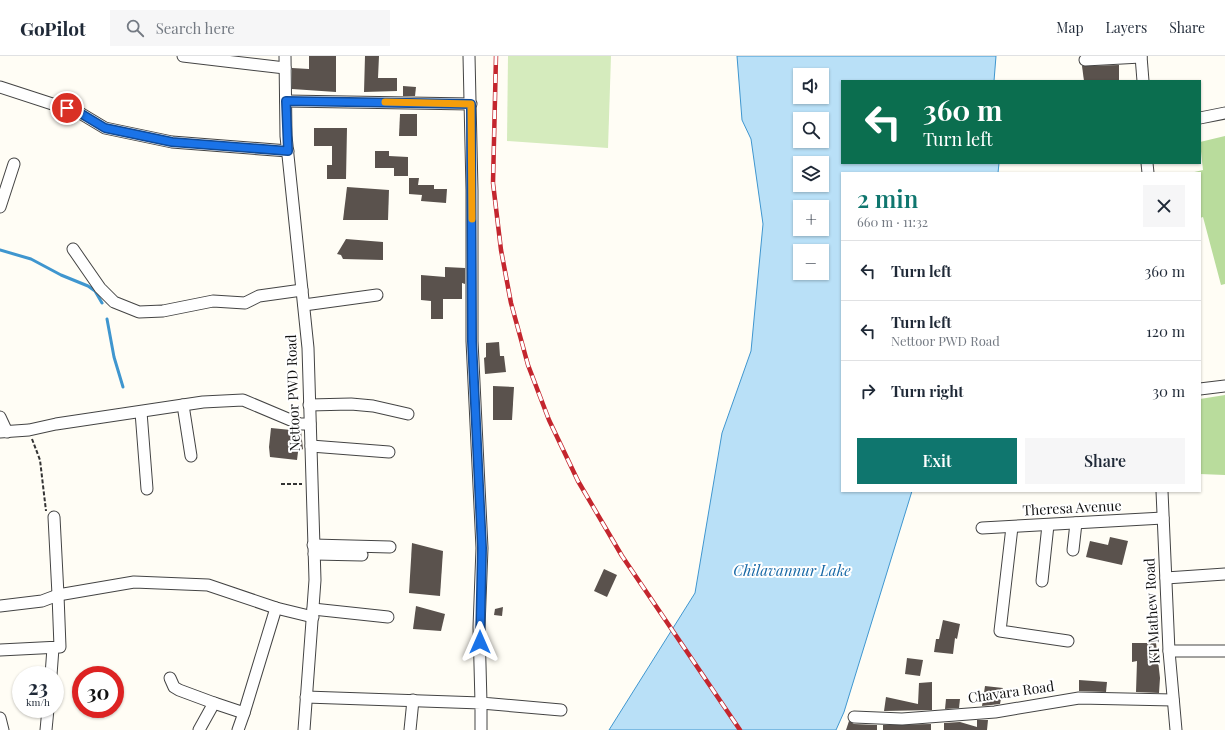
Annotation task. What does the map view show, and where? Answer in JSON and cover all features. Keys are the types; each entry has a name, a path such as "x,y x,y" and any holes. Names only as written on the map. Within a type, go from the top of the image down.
{"street":[{"path":"183,56 285,68"},
{"name":"Nettoor PWD Road","path":"284,56 288,151 308,348 311,446 313,613 304,730"},
{"path":"469,56 471,104 472,341 482,548 479,627 481,730"},
{"path":"1085,60 1141,57 1143,80"},
{"path":"0,87 80,113 105,128 172,142 288,151"},
{"path":"286,101 471,104"},
{"path":"1201,118 1225,113"},
{"path":"0,207 14,164"},
{"path":"73,249 104,293 114,302 139,312 163,311 213,301 245,303 259,296 302,290"},
{"path":"304,305 377,294"},
{"path":"1201,389 1225,386"},
{"path":"0,417 4,432 29,430 56,424 204,402 243,400 300,424 310,424"},
{"path":"309,405 351,404 373,406 408,414"},
{"path":"183,405 191,456"},
{"path":"141,412 147,489"},
{"path":"311,446 389,452"},
{"name":"KT Mathew Road","path":"1162,492 1169,651 1176,730"},
{"path":"0,650 60,647 58,595 50,517"},
{"name":"Theresa Avenue","path":"982,528 1163,518"},
{"path":"1072,550 1076,524"},
{"path":"1042,581 1048,525"},
{"path":"1012,527 1000,631 1068,641"},
{"path":"313,549 390,547"},
{"path":"313,549 362,555"},
{"path":"1166,578 1225,574"},
{"path":"0,606 42,601 58,595 134,582 208,585 276,608 313,613 388,617"},
{"path":"238,730 276,608"},
{"path":"52,666 53,648"},
{"path":"1169,651 1225,651"},
{"path":"170,678 174,687 179,690 244,713"},
{"path":"306,697 481,703 561,710"},
{"name":"Chavara Road","path":"854,717 902,719 996,712 1079,698 1173,700"},
{"path":"410,730 412,700"},
{"path":"199,730 214,703"},
{"path":"0,718 3,730"},
{"path":"46,730 47,718"}],"path":[{"path":"29,430 40,460 50,517"},
{"path":"281,484 312,484"}],"green space":[{"path":"508,56 611,56 608,148 507,141"},
{"path":"1225,136 1225,284 1221,285 1203,217 1201,218 1201,172 1194,172 1203,170 1201,142"},
{"path":"1225,395 1225,475 1201,474 1201,399"}],"water":[{"name":"Chilavannur Lake","path":"737,56 996,56 994,80 841,80 841,164 999,164 998,172 841,172 841,492 912,492 844,712 836,730 609,730 695,593 722,433 751,351 763,224 751,139 742,120"}],"building":[{"path":"309,56 336,56 336,92 292,89 292,68 309,69"},
{"path":"365,56 379,56 378,78 397,78 397,91 364,92"},
{"path":"1119,65 1119,80 1084,80 1082,66"},
{"path":"403,86 416,87 415,96 403,96"},
{"path":"400,114 417,114 417,136 399,136"},
{"path":"314,128 347,128 346,179 327,179 327,165 332,165 332,146 314,146"},
{"path":"375,151 389,151 389,156 408,157 408,176 394,176 394,168 375,168"},
{"path":"409,178 419,178 418,185 434,185 434,189 447,189 446,203 421,201 422,195 409,194"},
{"path":"347,187 389,190 388,220 343,220"},
{"path":"346,239 383,242 383,260 343,259 341,255 337,254"},
{"path":"445,267 465,268 465,284 462,283 462,299 443,299 443,319 431,319 431,301 421,300 421,275 445,277"},
{"path":"499,342 500,356 504,356 506,372 485,374 484,358 486,357 486,343"},
{"path":"493,386 514,387 512,420 493,420"},
{"path":"271,428 301,431 303,449 298,452 297,460 270,457 269,447"},
{"path":"1110,537 1128,541 1122,565 1086,557 1090,541 1108,545"},
{"path":"412,543 443,551 440,596 409,593"},
{"path":"604,569 617,575 607,597 594,591"},
{"path":"416,606 445,614 441,631 413,629"},
{"path":"503,607 502,616 494,615 495,609"},
{"path":"943,620 960,624 957,639 955,638 953,654 934,652 936,639 939,639"},
{"path":"1132,643 1156,643 1160,678 1159,693 1136,692 1137,661 1132,662"},
{"path":"907,658 923,660 920,676 905,674"},
{"path":"1079,680 1107,682 1106,692 1079,691"},
{"path":"932,682 932,710 884,711 886,697 918,704 919,683"},
{"path":"985,686 1003,688 1000,704 982,706"},
{"path":"946,699 960,699 959,708 945,709"},
{"path":"977,720 988,720 987,730 944,730 944,723 960,722 977,727"},
{"path":"849,721 854,724 877,725 877,730 846,730"},
{"path":"931,724 931,730 883,730 883,725"}],"waterway":[{"path":"0,250 31,259 61,275 88,286 95,291 102,303"},
{"path":"107,319 114,357 123,387"}],"railway":[{"path":"496,56 493,183 501,250 511,303 528,365 549,420 578,481 622,556 740,730"}],"slow traffic":[{"path":"385,102 471,104 472,219"}],"route":[{"path":"67,108 80,113 105,128 172,142 288,151 286,136 286,101 471,104 472,341 482,548 479,627 480,642"}]}
